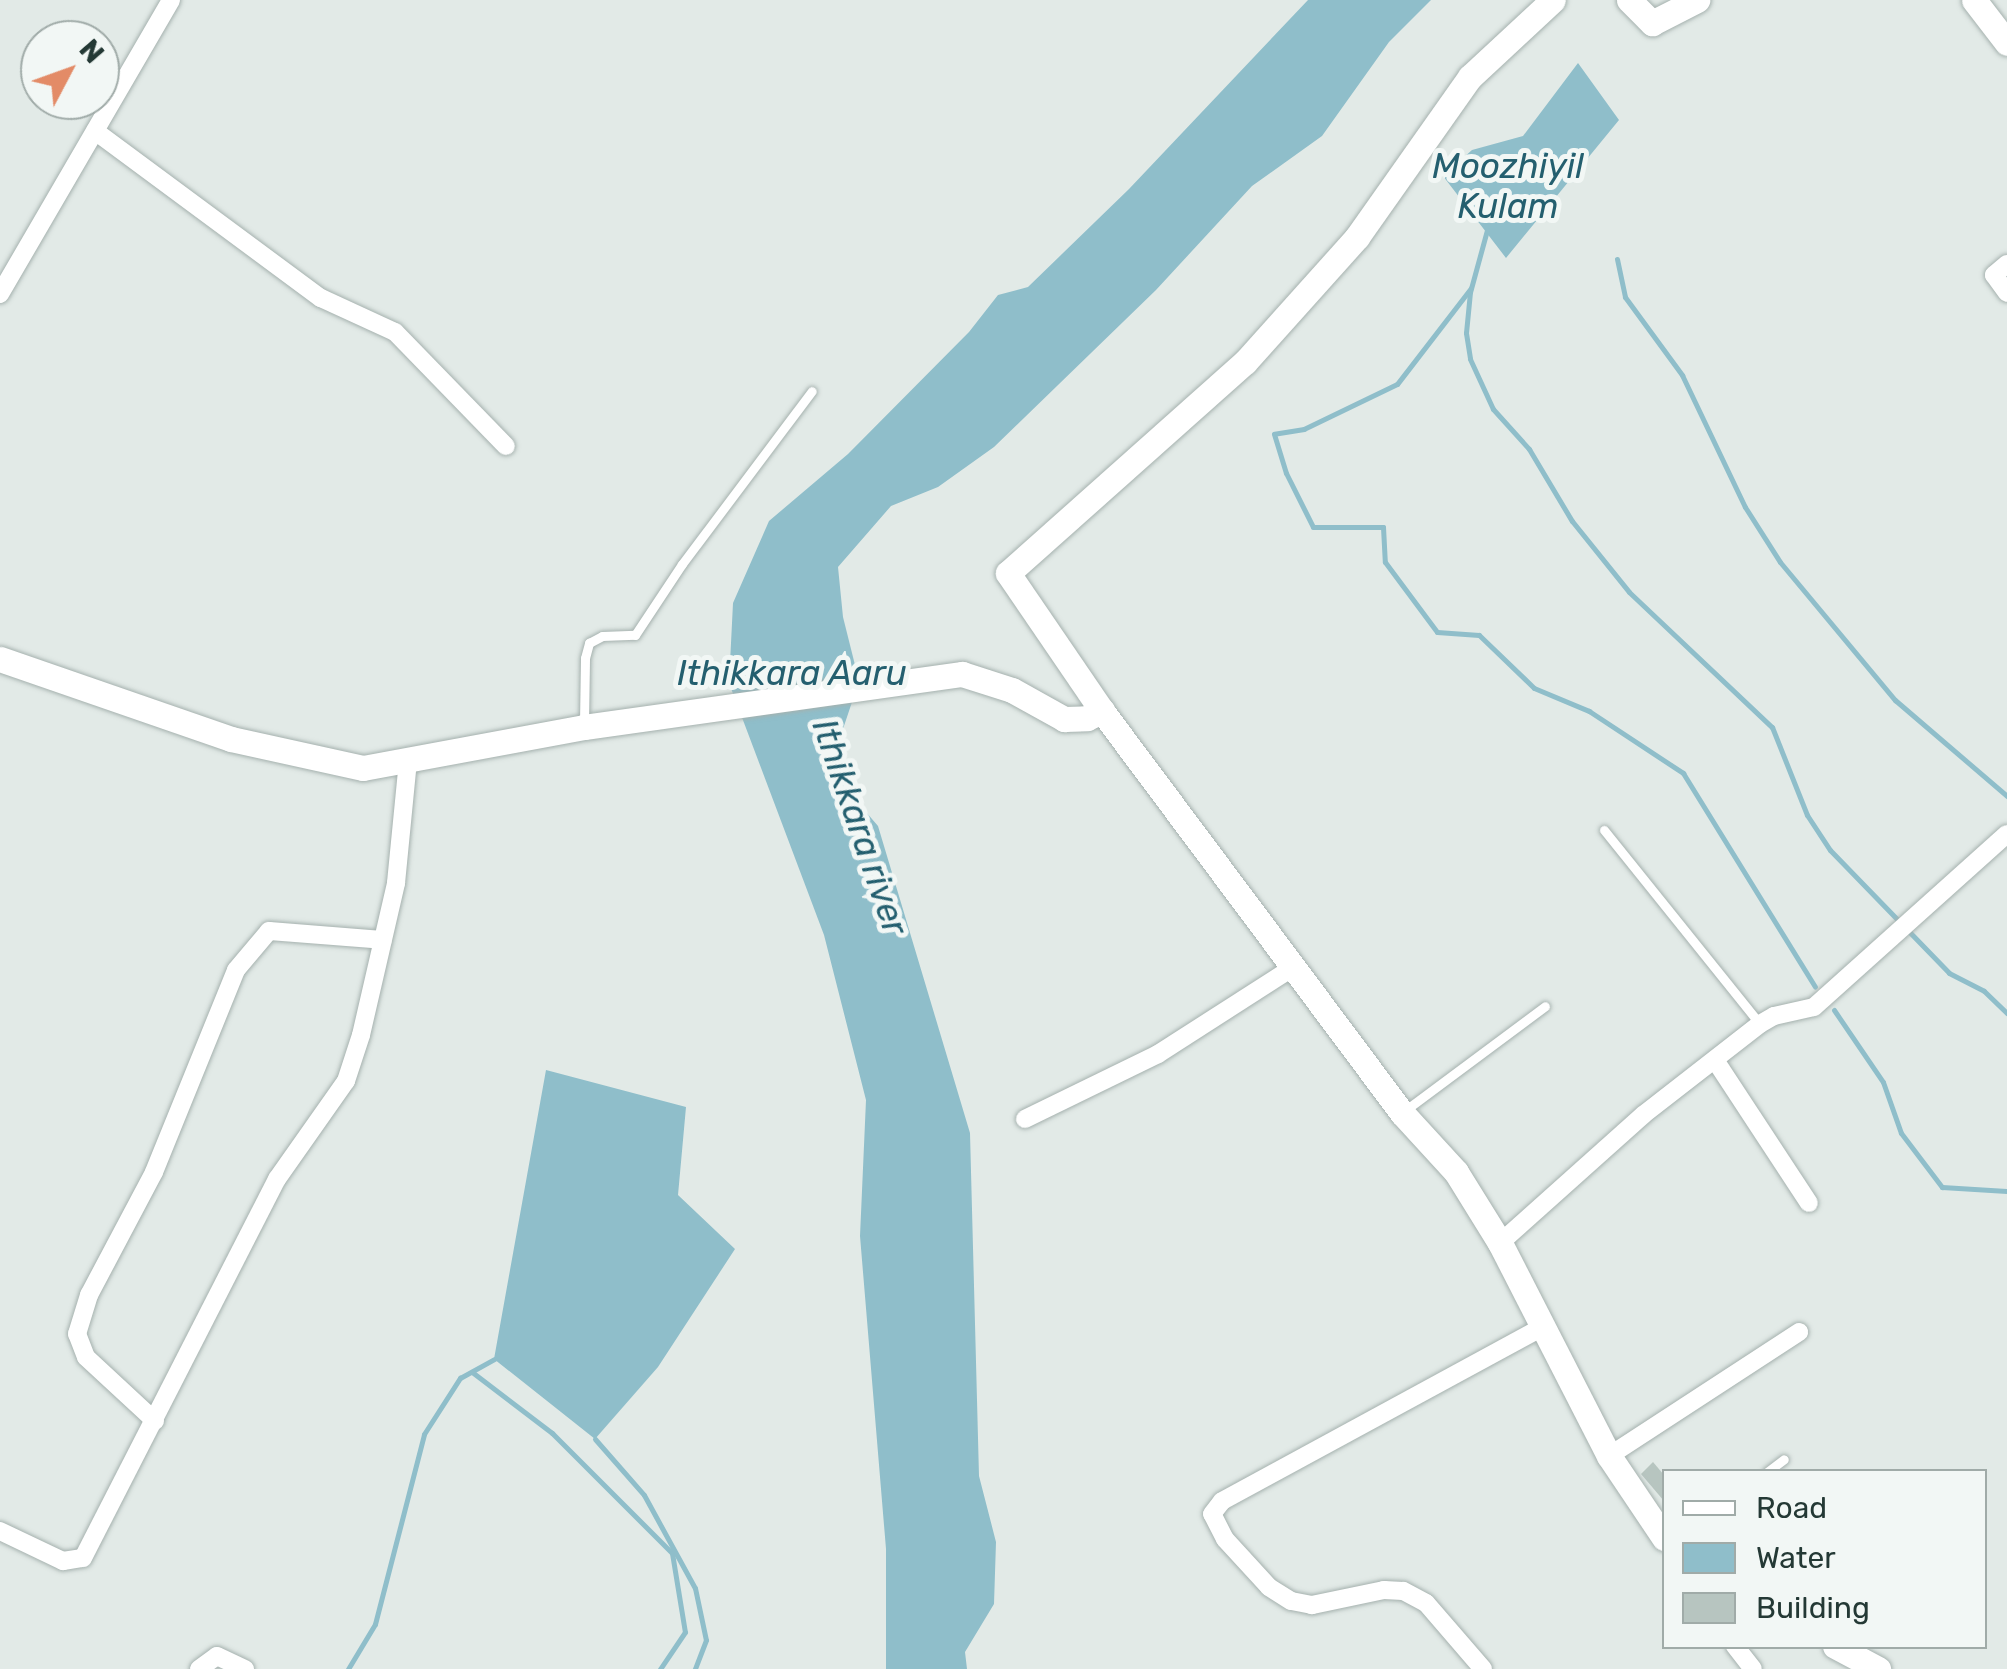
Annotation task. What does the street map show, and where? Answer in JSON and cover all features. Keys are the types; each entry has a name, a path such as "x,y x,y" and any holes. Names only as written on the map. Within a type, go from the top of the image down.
{"street":[{"path":"0,294 171,0"},
{"path":"1553,0 1470,77 1357,236 1245,362 1008,573 1102,711 1292,968 1402,1114 1456,1172 1500,1243 1540,1328 1609,1456 1662,1535"},
{"path":"1629,0 1652,22 1697,0"},
{"path":"1974,0 2007,42"},
{"path":"95,131 320,298 395,332 506,446"},
{"path":"2007,264 1994,275 2007,293"},
{"path":"0,659 231,740 363,768 584,727 962,674 1012,690 1064,720 1088,718 1102,711"},
{"path":"0,1531 63,1561 82,1558 276,1179 346,1081 396,883 408,760"},
{"path":"1500,1243 1643,1116 1760,1024 1774,1016 1814,1008 2007,834"},
{"path":"155,1420 86,1357 77,1334 89,1295 154,1172 236,970 268,931 383,940"},
{"path":"1025,1119 1158,1054 1292,968"},
{"path":"1714,1060 1810,1203"},
{"path":"1484,1669 1426,1603 1404,1591 1384,1590 1312,1605 1291,1600 1269,1587 1225,1539 1212,1514 1222,1501 1540,1328"},
{"path":"1609,1456 1799,1332"},
{"path":"1841,1649 1878,1669"},
{"path":"198,1669 217,1656 244,1669"}],"lane":[{"path":"584,727 585,658 590,643 602,636 635,635 682,564 812,390"},
{"path":"1604,830 1760,1024"},
{"path":"1402,1114 1545,1006"},
{"path":"1771,1469 1784,1459"}],"water":[{"name":"Ithikkara Aaru","path":"1308,0 1431,0 1389,42 1322,136 1252,186 1156,290 994,447 938,487 891,506 838,567 843,617 859,681 841,735 848,791 878,826 970,1133 979,1476 996,1542 994,1604 965,1652 967,1669 886,1669 886,1549 860,1236 866,1100 824,935 729,683 733,603 769,521 848,454 969,332 998,295 1028,287 1129,189"},
{"name":"Moozhiyil Kulam","path":"1578,63 1619,120 1506,258 1443,176 1472,150 1523,136"},
{"path":"546,1070 686,1107 678,1195 735,1249 658,1367 595,1439 494,1359"}],"building":[{"path":"1653,1462 1662,1473 1662,1499 1641,1474"}],"waterway":[{"path":"1487,230 1470,292 1466,333 1470,359 1493,409 1529,449 1572,521 1629,592 1772,727 1807,815 1830,850 1949,973 1984,991 2007,1013"},
{"path":"1617,259 1625,297 1682,375 1745,507 1780,562 1895,700 2007,796"},
{"path":"1471,288 1397,384 1304,429 1274,434 1286,473 1313,527 1383,527 1385,562 1437,632 1479,635 1534,688 1589,711 1683,773 1815,987"},
{"path":"1834,1010 1883,1082 1901,1133 1942,1187 2007,1191"},
{"path":"348,1669 375,1624 424,1434 460,1378 494,1359"},
{"path":"472,1372 552,1433 672,1553 685,1632 660,1669"},
{"path":"595,1439 644,1495 695,1588 706,1640 695,1669"}],"water label":[{"name":"Ithikkara river","path":"860,827"}]}
